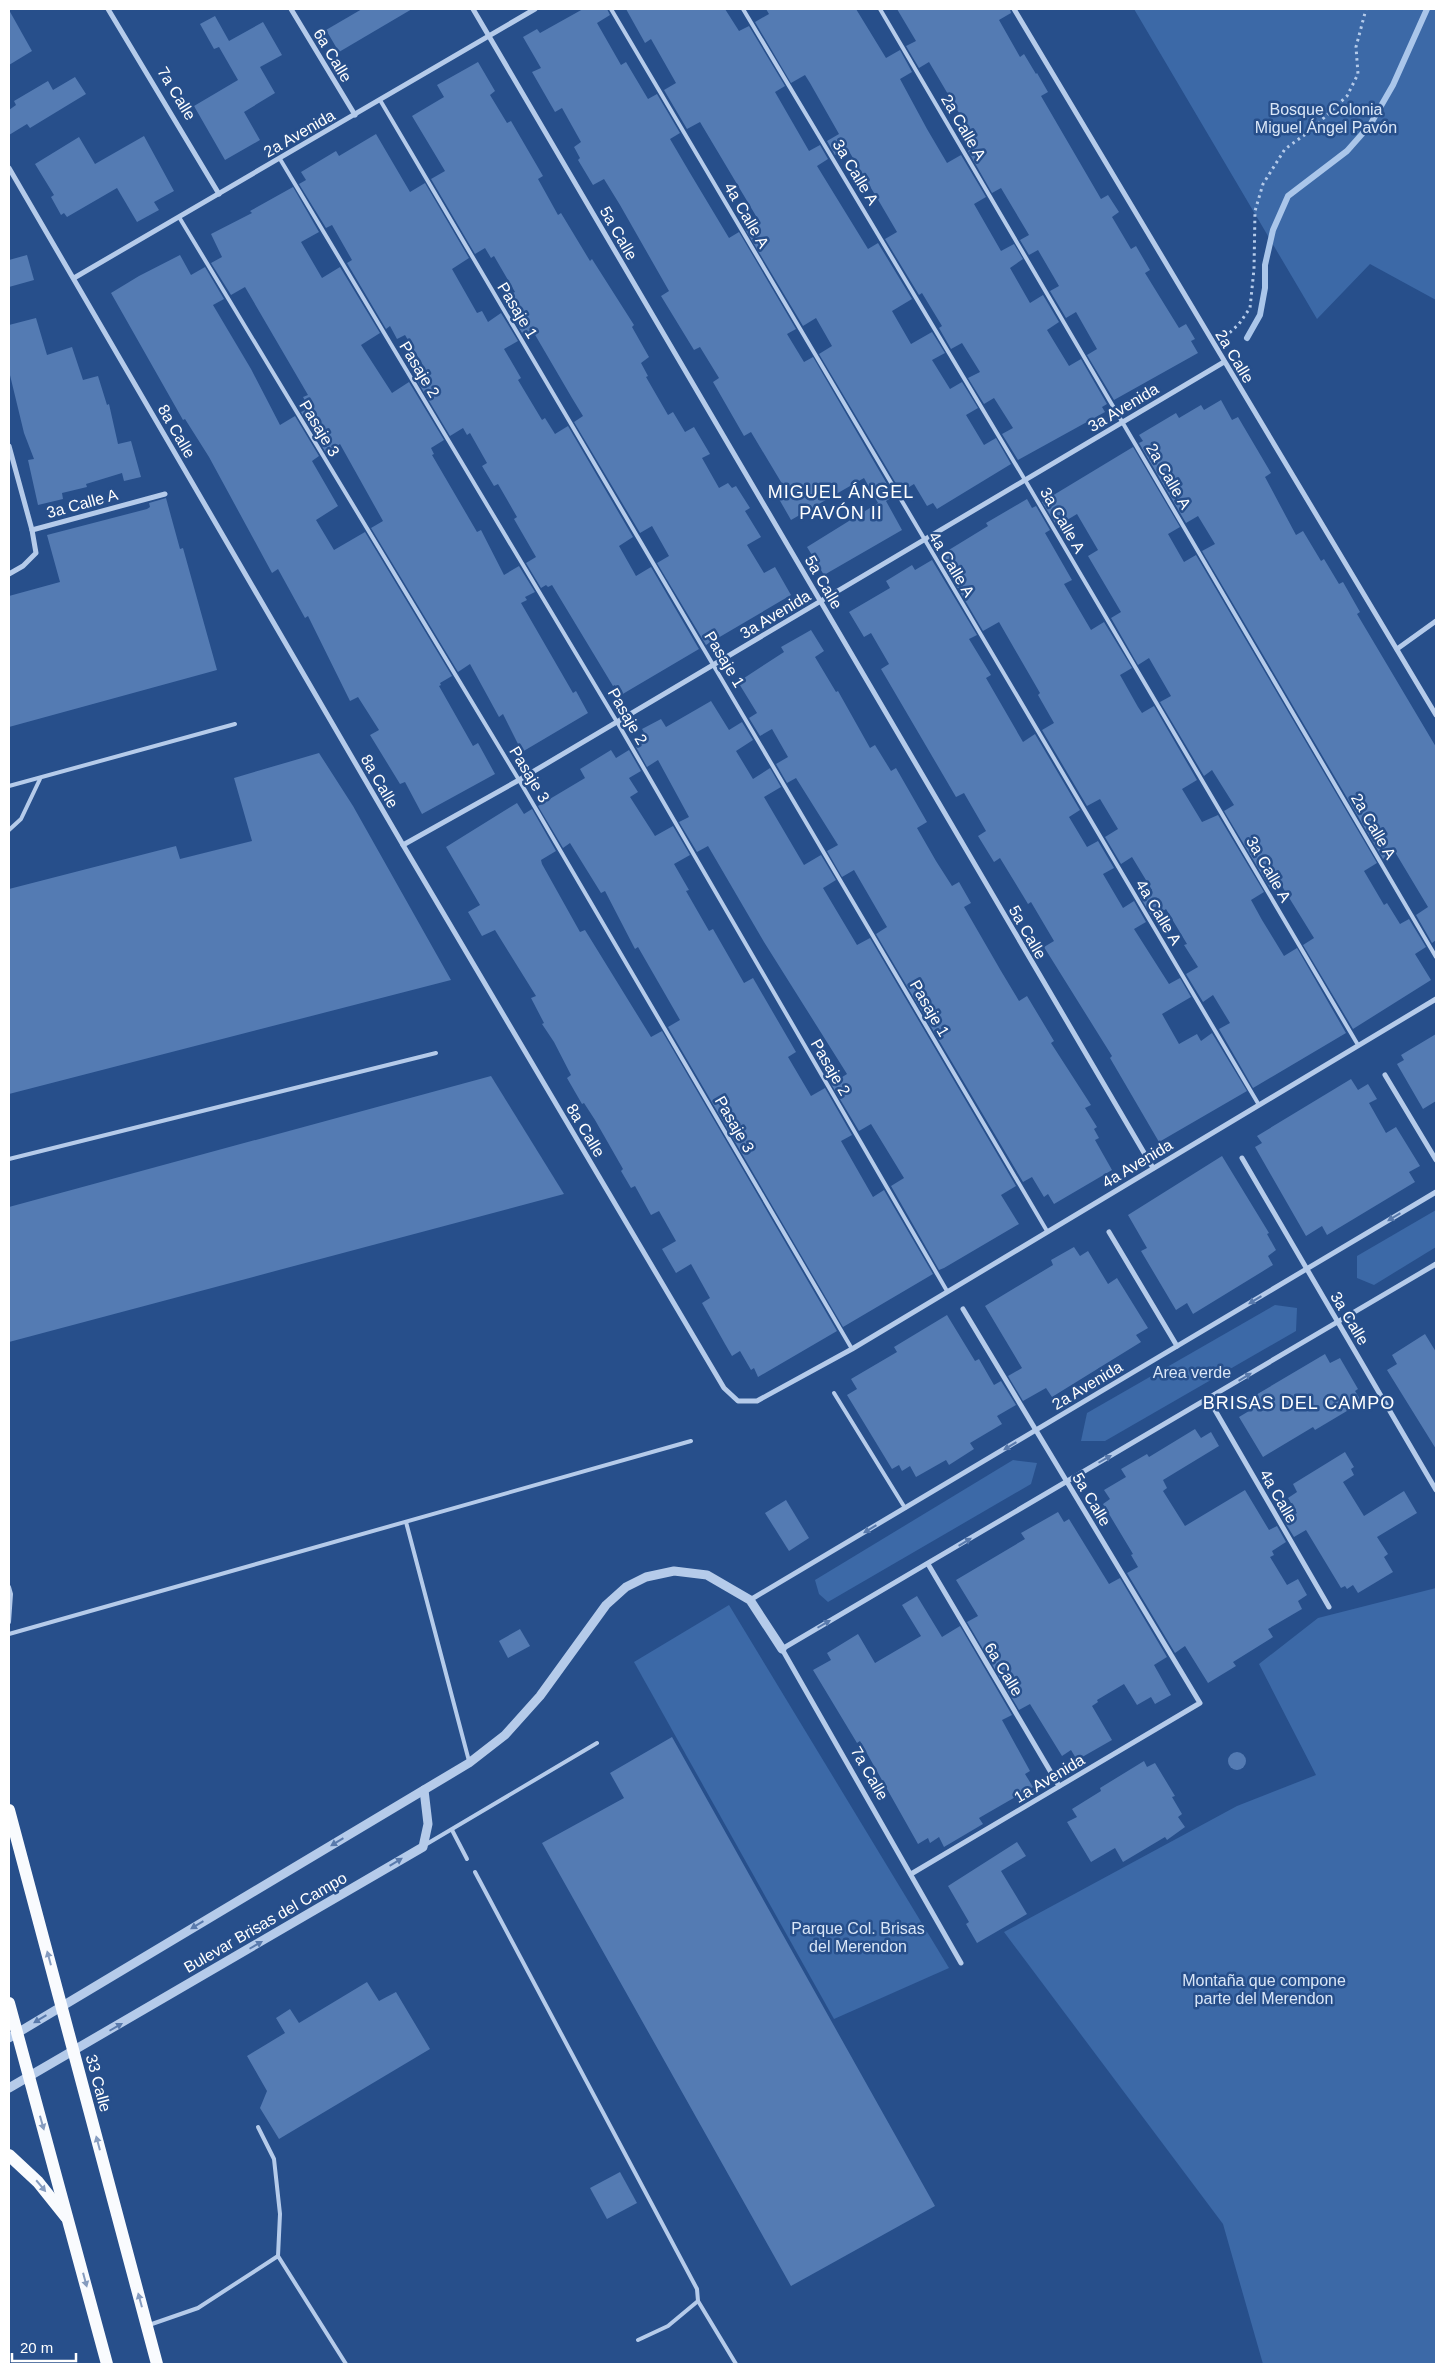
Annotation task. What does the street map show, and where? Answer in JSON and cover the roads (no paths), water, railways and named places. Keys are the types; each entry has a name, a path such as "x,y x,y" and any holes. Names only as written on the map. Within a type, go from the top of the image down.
{"main road":[{"name":"33 Calle","path":"9,1810 157,2364"},
{"path":"9,2003 13,2035 29,2076 107,2364"},
{"path":"9,2155 38,2182 70,2222"}],"street":[{"name":"7a Calle","path":"108,9 220,194"},
{"name":"6a Calle","path":"291,9 354,114"},
{"name":"5a Calle","path":"473,9 1153,1168"},
{"name":"2a Avenida","path":"74,278 535,9"},
{"name":"2a Calle","path":"1014,9 1436,715"},
{"name":"8a Calle","path":"9,168 403,845 724,1388 738,1401"},
{"name":"3a Avenida","path":"403,845 519,780 1224,362"},
{"path":"9,446 32,530"},
{"name":"3a Calle A","path":"9,574 24,566 36,553 32,530 165,494"},
{"path":"1397,649 1436,621"},
{"name":"4a Avenida","path":"738,1401 758,1401 852,1348 1436,999"},
{"path":"1385,1076 1436,1160"},
{"name":"3a Calle","path":"1242,1158 1436,1490"},
{"name":"2a Avenida","path":"750,1600 1436,1192"},
{"path":"1109,1232 1177,1346"},
{"path":"782,1648 1436,1264"},
{"name":"5a Calle","path":"963,1309 1200,1703"},
{"name":"4a Calle","path":"1208,1398 1329,1607"},
{"name":"6a Calle","path":"928,1564 1059,1786"},
{"name":"Bulevar Brisas del Campo","path":"13,2035 469,1763 505,1735 540,1696 606,1605 626,1587 646,1577 674,1571 707,1575 750,1600"},
{"name":"7a Calle","path":"750,1600 782,1648 961,1963"},
{"name":"1a Avenida","path":"911,1874 1200,1703"},
{"path":"423,1846 428,1824 428,1807 424,1790"},
{"name":"Bulevar Brisas del Campo","path":"9,2088 423,1846"}],"lane":[{"name":"4a Calle A","path":"611,9 1259,1105"},
{"name":"3a Calle A","path":"744,9 1025,480 1358,1045"},
{"name":"2a Calle A","path":"880,9 1436,957"},
{"name":"Pasaje 1","path":"380,100 1047,1231"},
{"name":"Pasaje 2","path":"280,159 617,722 947,1291"},
{"name":"Pasaje 3","path":"179,218 519,780 852,1348"},
{"path":"9,786 235,724"},
{"path":"9,830 21,819 40,778"},
{"path":"9,1159 436,1053"},
{"path":"834,1393 904,1508"},
{"path":"9,1634 690,1442"},
{"path":"406,1522 469,1763"},
{"path":"9,1587 11,1594 9,1622"},
{"path":"423,1846 598,1742"},
{"path":"452,1830 467,1859"},
{"path":"474,1872 697,2290 698,2301 736,2364"},
{"path":"258,2128 274,2159 280,2214 278,2256 346,2364"},
{"path":"147,2325 198,2308 278,2256"},
{"path":"638,2340 668,2326 698,2301"}],"waterway":[{"path":"1247,338 1260,315 1265,288 1265,265 1273,230 1288,196 1347,151 1370,125 1393,85 1427,9"}],"district":[{"name":"MIGUEL ÁNGEL PAVÓN II","path":"841,502"},
{"name":"BRISAS DEL CAMPO","path":"1299,1403"}],"park label":[{"name":"Bosque Colonia Miguel Ángel Pavón","path":"1326,118"},
{"name":"Area verde","path":"1192,1372"},
{"name":"Parque Col. Brisas del Merendon","path":"858,1937"},
{"name":"Montaña que compone parte del Merendon","path":"1264,1989"}]}
